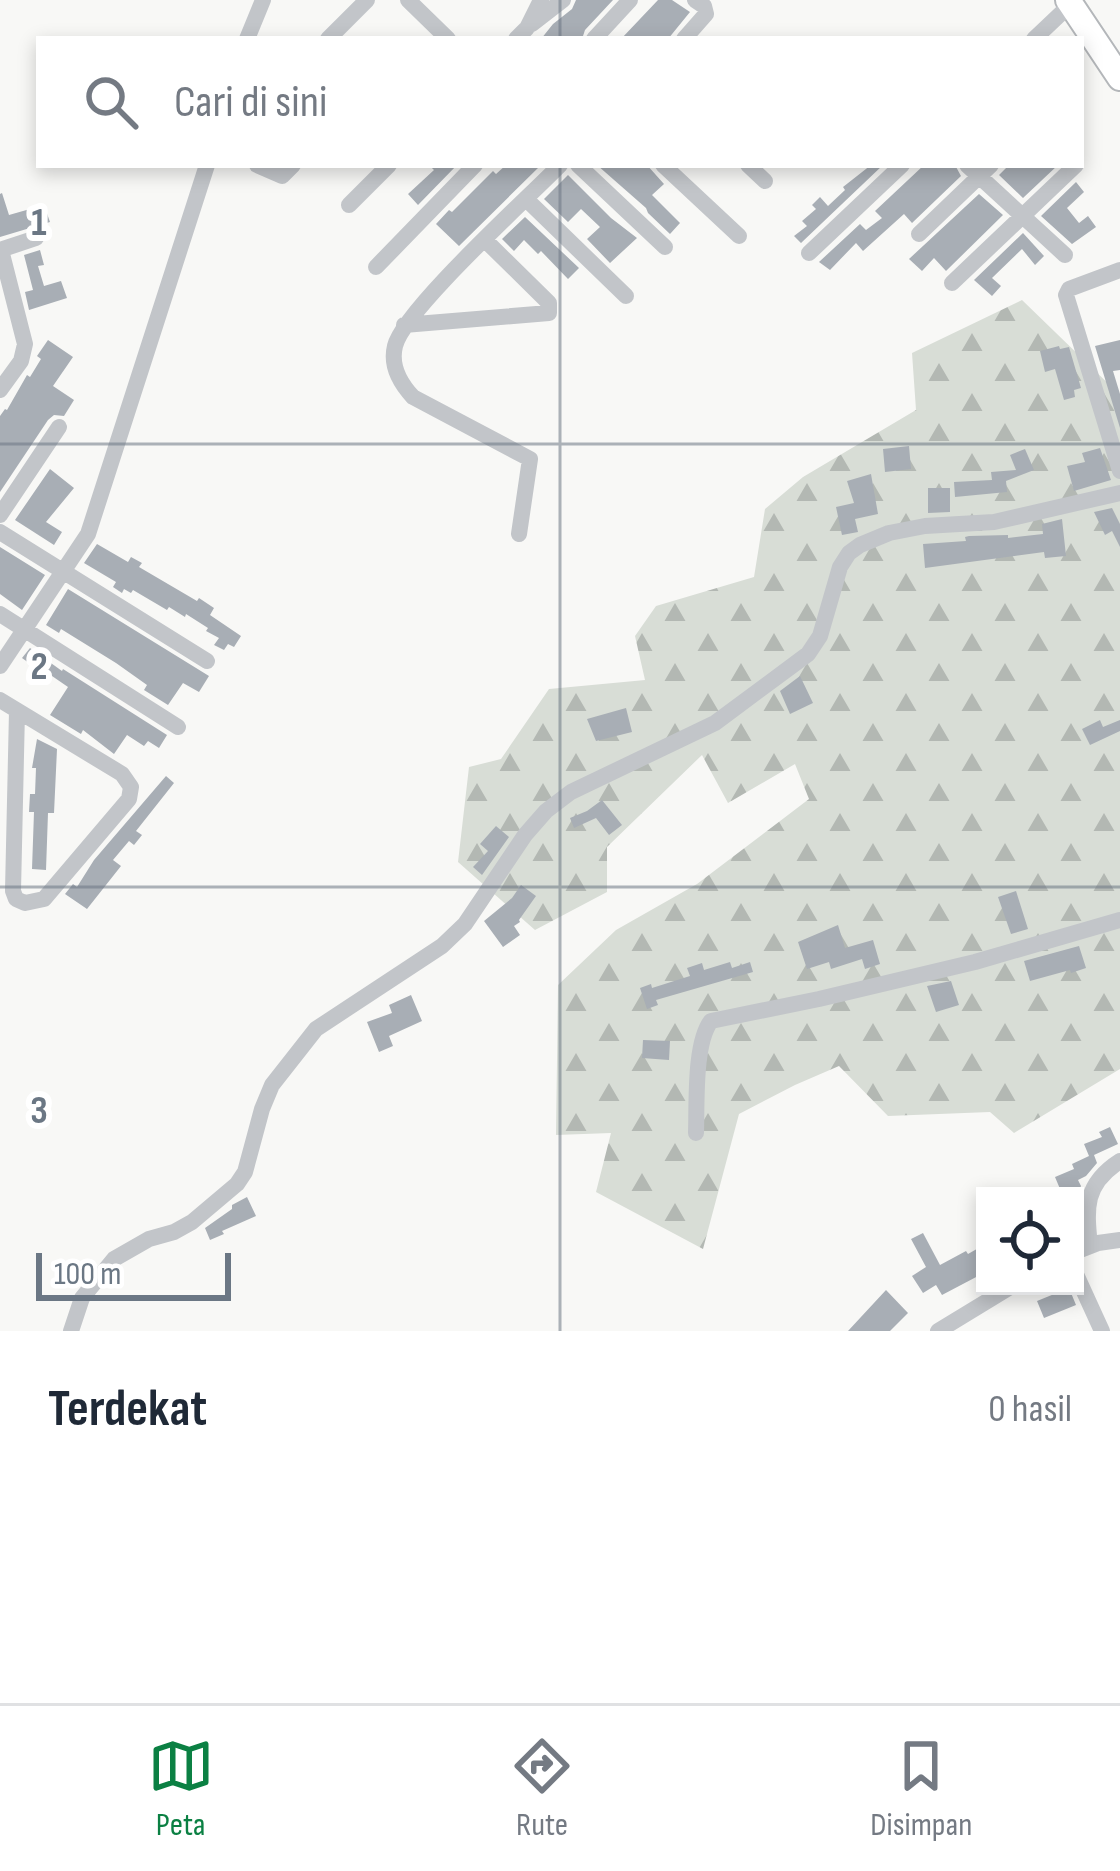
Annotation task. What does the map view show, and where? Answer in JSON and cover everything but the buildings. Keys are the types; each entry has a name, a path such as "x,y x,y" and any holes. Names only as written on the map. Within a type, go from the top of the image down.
{"highway":[{"path":"1070,2 1120,78"}],"street":[{"path":"248,36 263,0"},
{"path":"331,36 367,0"},
{"path":"408,0 435,34"},
{"path":"521,34 541,0"},
{"path":"521,34 562,0"},
{"path":"597,36 631,0"},
{"path":"687,36 706,14 695,0"},
{"path":"1037,36 1070,2"},
{"path":"0,666 95,518 206,168"},
{"path":"350,205 386,168"},
{"path":"376,267 472,168"},
{"path":"519,534 530,459 413,397 400,382 394,345 404,326 557,168"},
{"path":"581,168 665,247"},
{"path":"666,168 739,236"},
{"path":"751,168 765,181"},
{"path":"809,253 899,168"},
{"path":"952,283 1073,168"},
{"path":"919,234 979,169 1065,255"},
{"path":"526,199 626,296"},
{"path":"0,391 21,361 25,344 0,250 36,238"},
{"path":"404,326 549,313 549,303 484,240"},
{"path":"1120,270 1069,289 1066,297 1120,471"},
{"path":"0,515 59,427"},
{"path":"71,1331 82,1298 114,1259 183,1227 237,1184 272,1085 316,1029 442,946 465,924 546,811 572,792 715,723 808,654 820,636 840,567 849,553 889,533 994,522 1120,493"},
{"path":"0,532 207,661"},
{"path":"0,614 178,727"},
{"path":"0,700 122,775 131,787 129,800 44,899 25,903 16,899 14,891 17,711"},
{"path":"696,1133 704,1032 711,1021 975,962 1120,920"},
{"path":"1084,1238 1089,1195 1120,1161"},
{"path":"1084,1249 1120,1240"},
{"path":"938,1331 997,1295"},
{"path":"1084,1295 1097,1329"}],"green space":[{"path":"1022,300 1120,395 1120,1069 1014,1133 990,1112 888,1116 839,1066 739,1114 703,1249 596,1192 611,1133 556,1135 558,985 616,930 697,884 809,799 795,764 728,803 702,755 607,847 607,892 535,930 458,862 469,767 501,759 549,689 645,680 635,636 656,606 754,577 765,509 803,477 916,410 912,353"}]}
